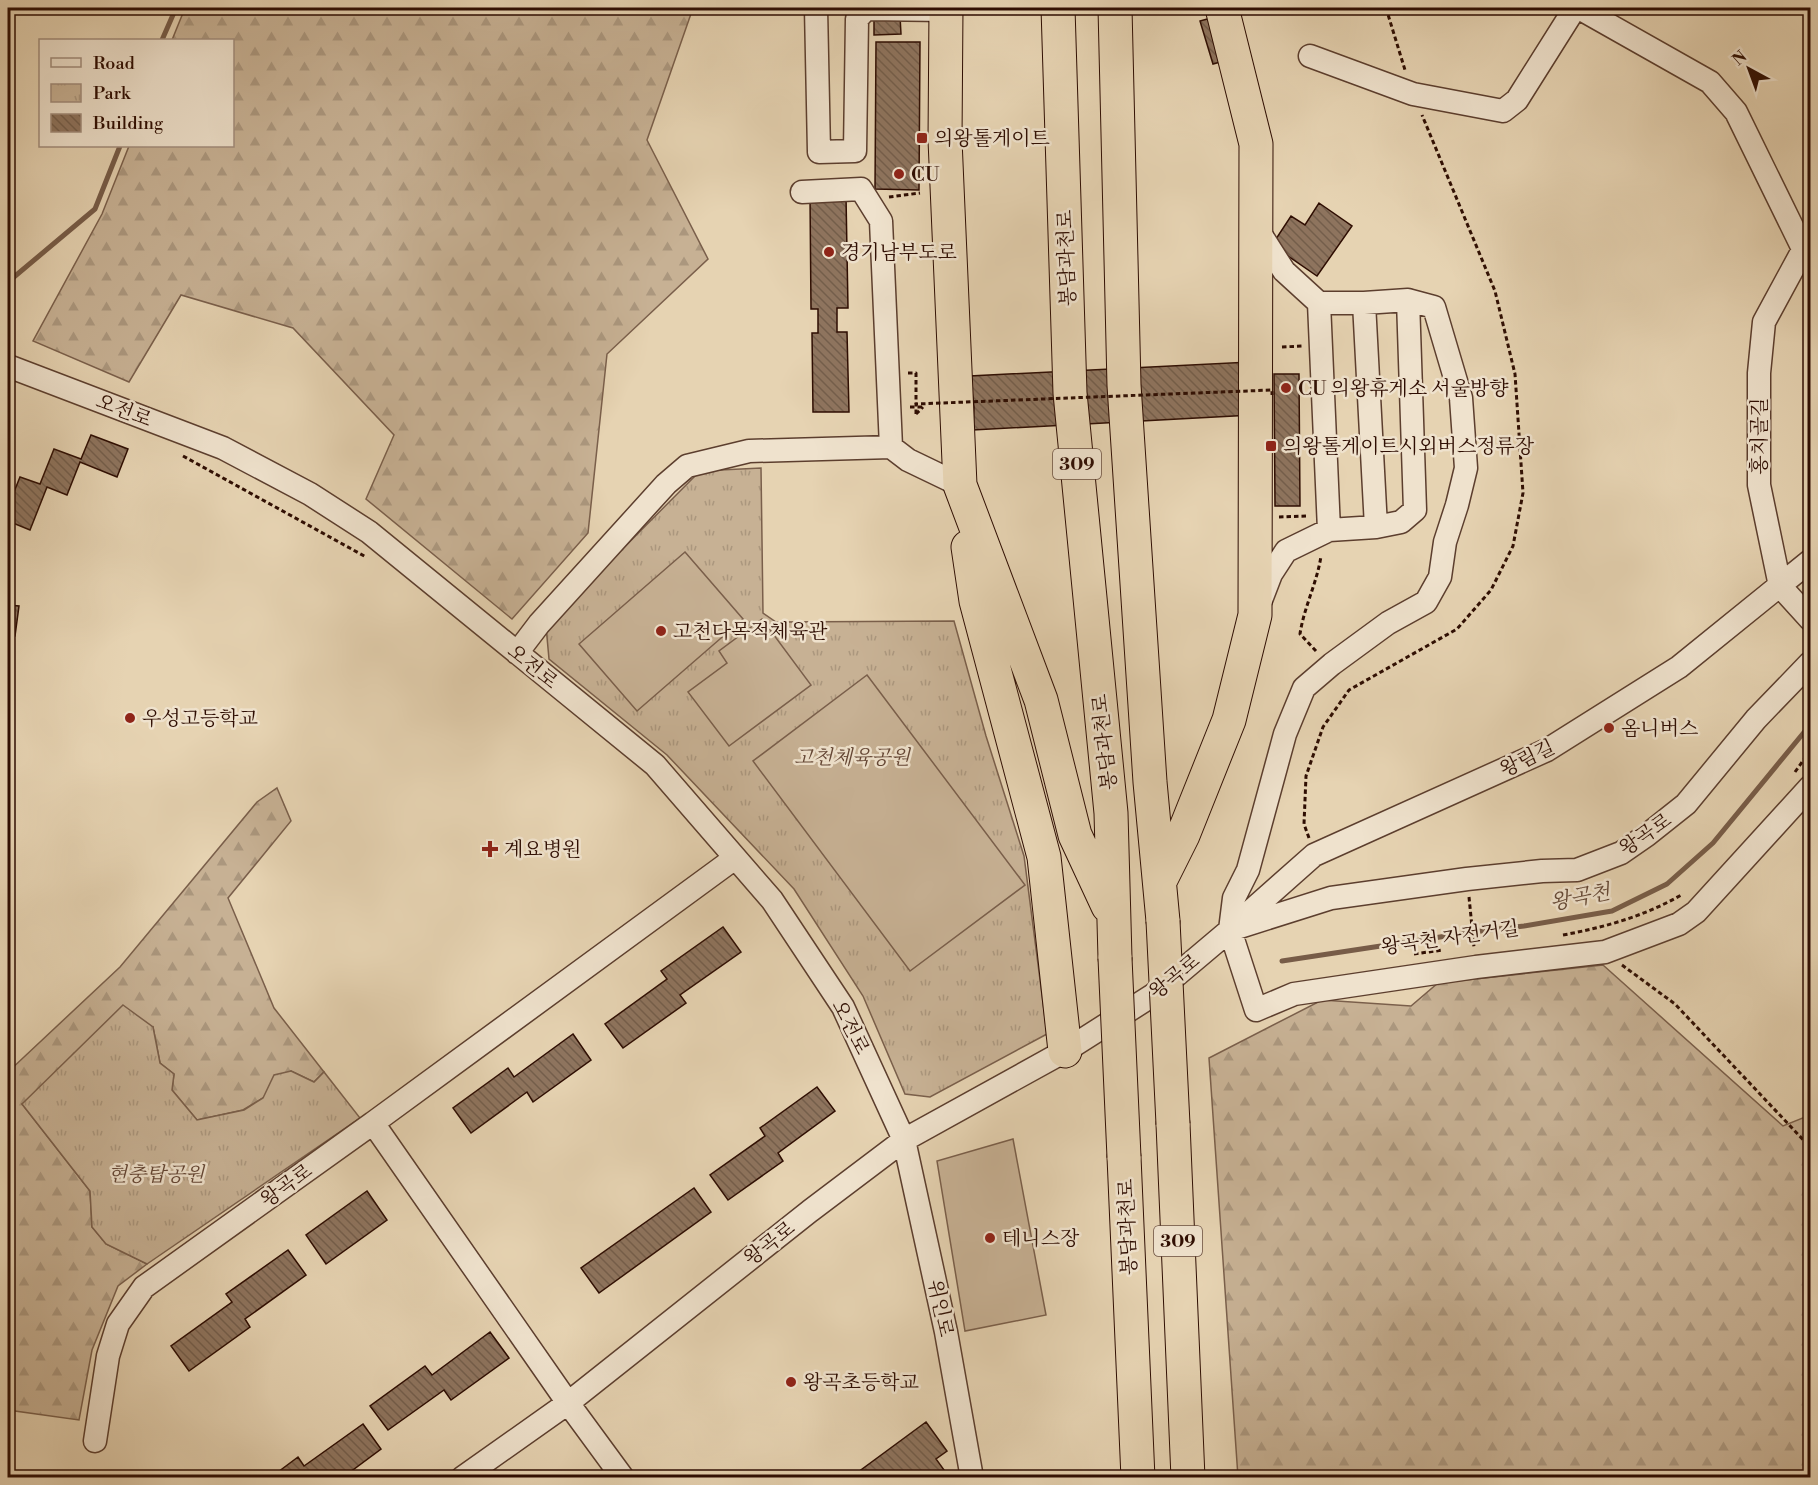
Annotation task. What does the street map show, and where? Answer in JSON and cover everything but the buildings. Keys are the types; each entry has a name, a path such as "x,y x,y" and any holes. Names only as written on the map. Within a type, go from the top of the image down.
{"highway":[{"name":"봉담과천로","path":"1058,8 1070,393 1111,813 1115,958 1138,1478"},
{"name":"309","path":"1116,8 1124,385 1149,770 1163,921 1188,1478"},
{"path":"1160,881 1183,835 1229,720 1255,615 1256,144 1222,8"},
{"path":"946,9 945,140 960,485 976,602 1044,857 1065,1051"},
{"path":"960,485 1041,700 1075,835 1114,919"}],"street":[{"path":"816,8 819,152 855,151 857,19 866,9 946,9"},
{"path":"1310,56 1413,94 1503,111 1517,100 1577,8"},
{"name":"홍치골길","path":"1577,8 1710,82 1736,112 1807,257 1764,322 1759,373 1759,485 1780,586"},
{"path":"802,192 861,189 881,221 891,447"},
{"path":"1255,225 1284,271 1319,303 1408,300 1434,307 1461,398 1466,468 1445,542 1440,577 1426,602 1388,623 1332,664 1304,688 1285,734 1248,870 1234,898 1230,930 1256,1010 1294,994 1421,976 1478,953 1605,952 1679,924 1696,912 1801,782"},
{"path":"1255,615 1271,574 1286,551 1329,530 1376,527 1401,522 1416,510 1408,300"},
{"path":"1319,303 1329,530"},
{"path":"1364,303 1376,527"},
{"name":"오전로","path":"8,366 223,448 310,495 369,532 655,765 772,900 843,1007 904,1140"},
{"path":"517,653 539,624 650,501 687,466 749,451 891,447 908,460 960,485"},
{"name":"왕림길","path":"1230,930 1314,855 1547,750 1679,667 1810,561"},
{"path":"1780,586 1810,619"},
{"name":"왕곡로","path":"462,1478 568,1403 800,1218 904,1140 1065,1051 1153,995 1230,930 1331,898 1467,879 1542,871 1576,870 1621,852 1686,804 1756,719 1810,663"},
{"name":"왕곡로","path":"95,1441 108,1356 118,1324 144,1287 373,1123 735,858"},
{"path":"373,1123 623,1478"},
{"name":"위인로","path":"904,1140 946,1332 972,1478"}],"path":[{"path":"886,197 920,194"},
{"path":"906,374 916,373 916,404 916,414 923,407 906,407"},
{"path":"916,404 1272,390 1272,395"},
{"path":"178,453 371,560"},
{"path":"1801,782 1810,751"},
{"path":"1467,879 1478,953"},
{"path":"1556,936 1602,928 1648,913 1683,895 1691,887"},
{"name":"왕곡천 자전거길","path":"1407,956 1452,949"},
{"path":"1605,952 1675,1004 1810,1147"}],"green space":[{"path":"185,8 693,8 647,140 708,259 607,354 588,533 512,619 366,499 394,435 293,328 181,295 129,382 33,341 102,214 129,147 234,147 234,39 172,39"},
{"name":"고천체육공원","path":"761,468 763,613 776,622 954,621 986,736 1024,856 1047,1034 930,1097 905,1094 863,996 794,889 667,755 549,659 546,626 700,471"},
{"name":"고천다목적체육관","path":"685,552 743,619 637,711 579,644"},
{"path":"762,619 811,685 729,746 688,692 727,663 719,651"},
{"path":"867,675 1025,885 910,971 753,761"},
{"path":"277,788 291,821 228,898 274,1008 324,1072 314,1082 291,1071 263,1098 243,1110 197,1120 172,1090 174,1074 160,1063 153,1027 22,1104 90,1191 92,1227 106,1244 147,1264 118,1286 92,1350 79,1420 8,1410 8,1072 120,967 257,802"},
{"path":"1603,965 1783,1126 1810,1115 1810,1477 1238,1477 1209,1058 1322,1000 1411,1006 1438,983"},
{"name":"현충탑공원","path":"123,1005 153,1027 160,1063 174,1074 172,1090 197,1120 244,1110 263,1098 274,1075 291,1071 314,1082 324,1072 360,1118 147,1264 106,1244 92,1227 90,1191 22,1104"},
{"name":"테니스장","path":"1013,1139 1046,1315 965,1331 937,1161"}],"waterway":[{"path":"162,39 176,8"},
{"path":"8,282 95,209 120,147"},
{"name":"왕곡천","path":"1282,961 1612,911 1667,884 1713,843 1810,725"}],"place":[{"name":"의왕톨게이트","path":"922,138"},
{"name":"CU","path":"899,174"},
{"name":"경기남부도로","path":"829,252"},
{"name":"CU 의왕휴게소 서울방향","path":"1286,388"},
{"name":"의왕톨게이트시외버스정류장","path":"1271,446"},
{"name":"고천다목적체육관","path":"661,631"},
{"name":"우성고등학교","path":"130,718"},
{"name":"옴니버스","path":"1609,728"},
{"name":"계요병원","path":"490,849"},
{"name":"테니스장","path":"990,1238"},
{"name":"왕곡초등학교","path":"791,1382"}]}
